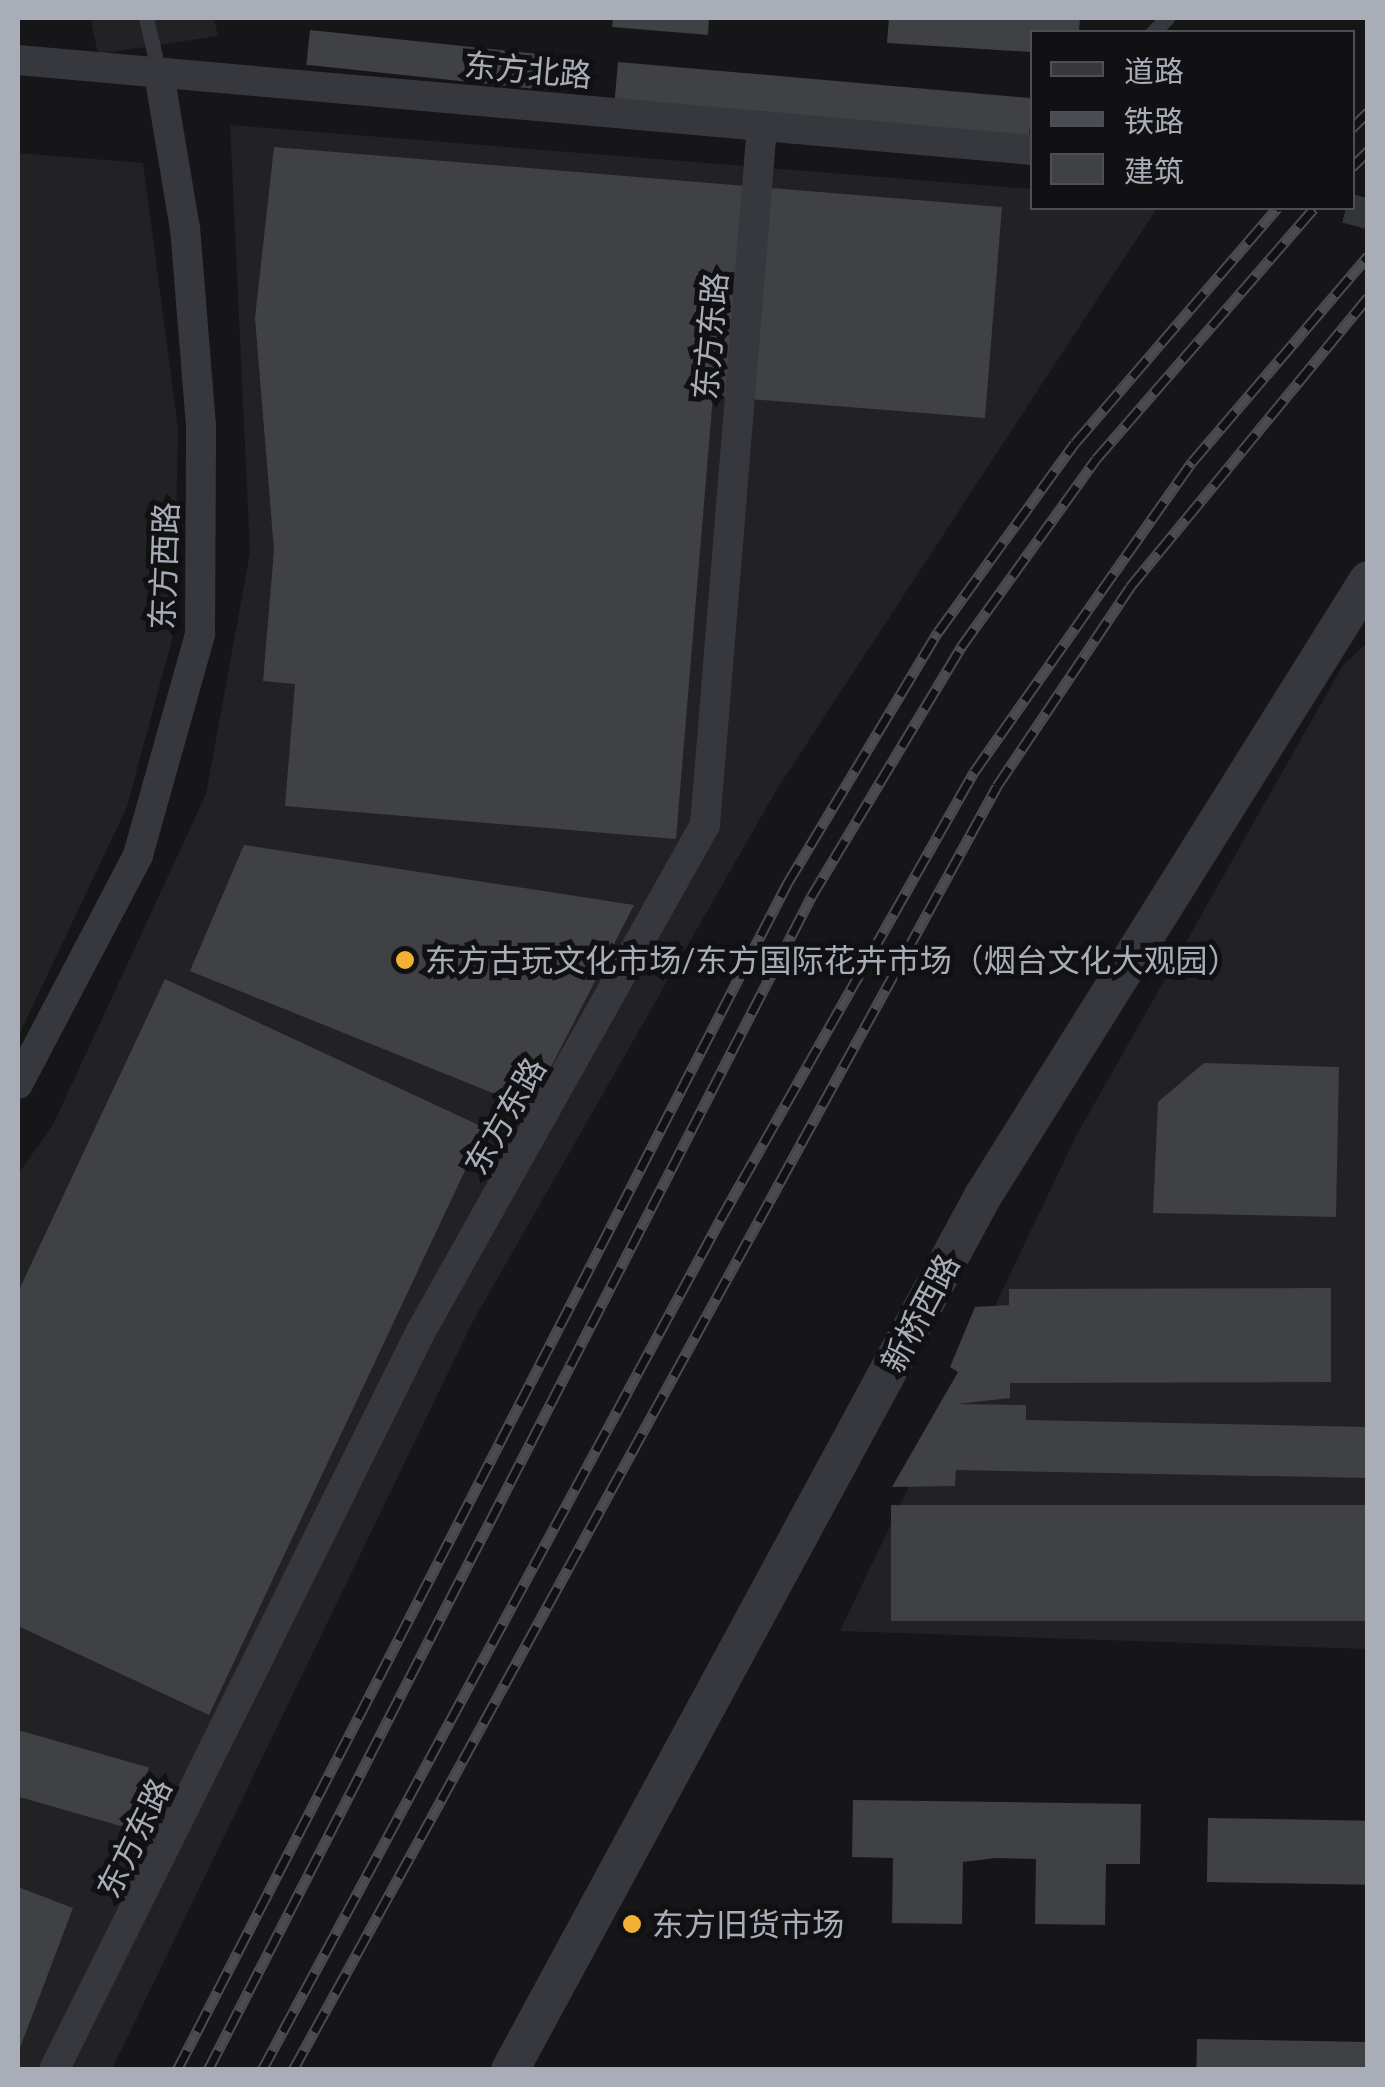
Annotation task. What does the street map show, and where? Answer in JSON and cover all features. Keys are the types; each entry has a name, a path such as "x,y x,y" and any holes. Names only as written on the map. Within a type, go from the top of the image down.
{"street":[{"name":"东方北路","path":"18,60 1030,150"},
{"name":"东方西路","path":"18,1084 138,855 200,634 201,426 185,230 159,73"},
{"name":"东方东路","path":"54,2070 420,1334 705,825 762,126"},
{"name":"新桥西路","path":"510,2070 983,1196 1368,580"}],"lane":[{"name":"东方西路","path":"146,18 159,73"}],"shaded area":[{"path":"56,18 214,18 218,36 98,54 91,20"},
{"name":"东方古玩文化市场/东方国际花卉市场（烟台文化大观园）","path":"230,125 1030,189 1030,210 1156,210 777,789 472,1323 112,2069 18,2070 18,1174 53,1125 206,794 250,553"},
{"path":"18,153 143,163 178,428 174,632 127,807 18,1037"},
{"path":"1367,643 1367,1649 840,1631 1075,1138 1343,665"}],"building":[{"path":"613,18 709,18 708,35 612,27"},
{"path":"889,18 1080,18 1079,30 1030,30 1030,52 887,43"},
{"path":"310,30 552,55 548,90 306,65"},
{"path":"618,62 1030,98 1030,126 1029,138 615,102"},
{"path":"274,147 1002,207 985,418 713,396 676,839 285,806 295,684 263,681 274,550 255,318"},
{"path":"244,845 634,905 530,1108 190,971"},
{"path":"165,979 485,1128 209,1715 18,1626 18,1292"},
{"path":"1204,1063 1339,1067 1336,1217 1153,1213 1158,1102"},
{"path":"1331,1288 1331,1382 1010,1383 1010,1398 957,1404 1026,1405 1026,1420 1368,1427 1368,1478 956,1470 955,1486 892,1487 958,1372 950,1367 975,1307 1009,1305 1009,1289"},
{"path":"891,1505 1368,1505 1368,1621 891,1621"},
{"path":"18,1730 149,1767 131,1829 18,1797"},
{"path":"853,1800 1141,1804 1140,1864 1106,1864 1105,1925 1035,1924 1036,1859 996,1858 963,1862 962,1924 892,1923 893,1858 852,1857"},
{"path":"1208,1818 1368,1821 1367,1885 1207,1882"},
{"path":"18,1887 73,1908 18,2053"},
{"path":"1197,2039 1368,2042 1367,2070 1196,2070"}],"tunnel":[{"path":"1353,210 1368,214"}],"railway":[{"path":"1355,125 1368,112"},
{"path":"1355,164 1368,151"},
{"path":"177,2070 787,884 938,632 1075,443 1275,210"},
{"path":"208,2070 811,897 961,647 1096,459 1312,210"},
{"path":"262,2070 720,1220 974,772 1192,462 1368,256"},
{"path":"293,2070 997,786 1130,587 1368,297"}],"place":[{"name":"东方古玩文化市场/东方国际花卉市场（烟台文化大观园）","path":"405,960"},
{"name":"东方旧货市场","path":"632,1924"}]}
